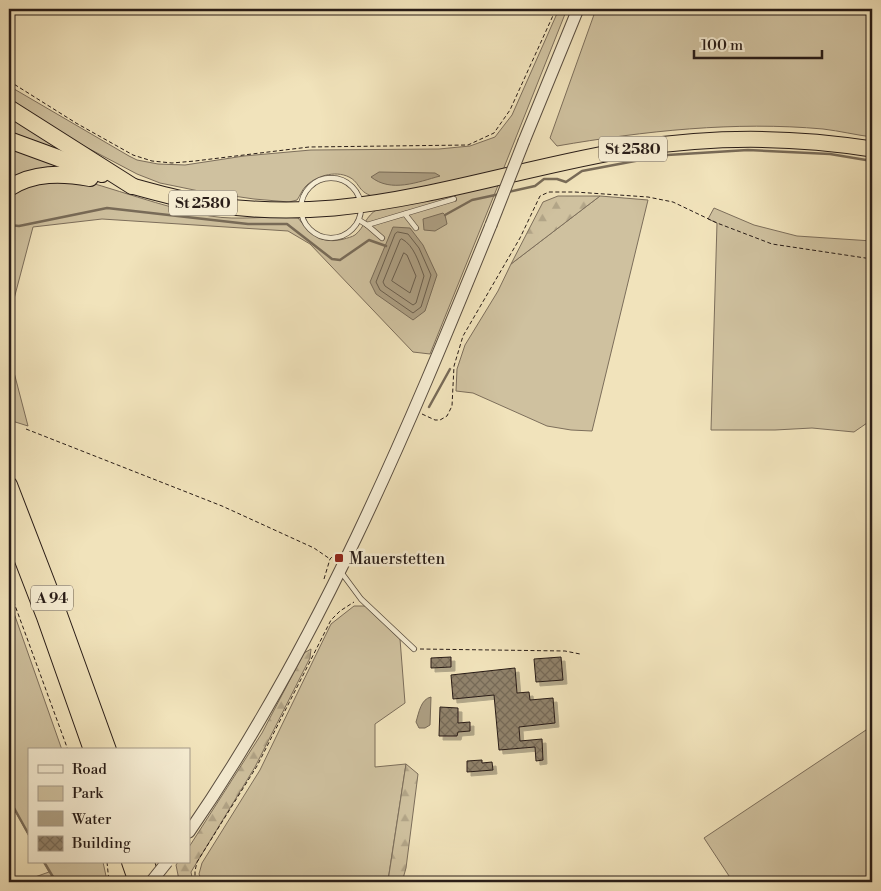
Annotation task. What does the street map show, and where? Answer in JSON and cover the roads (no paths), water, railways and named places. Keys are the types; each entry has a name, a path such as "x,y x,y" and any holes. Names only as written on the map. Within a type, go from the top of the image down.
{"highway":[{"path":"9,108 132,186"},
{"name":"St 2580","path":"9,140 132,186 188,200 229,206 300,209 361,204 440,192 608,153 669,144 759,140 826,143 872,149"},
{"path":"9,188 32,178 50,174 66,174 132,186"},
{"name":"A 94","path":"9,485 107,748"},
{"name":"A 94","path":"9,524 91,748"},
{"path":"9,546 25,565"},
{"path":"131,864 137,882"},
{"path":"147,864 152,882"}],"street":[{"path":"190,830 259,721 341,571 414,411 578,9"},
{"path":"152,882 166,864"}],"lane":[{"path":"328,177 339,178 349,183 357,192 361,204 359,220 354,228 338,238 320,236 312,232 305,225 300,209 302,196 308,187 317,180 328,177"},
{"path":"367,225 454,199"},
{"path":"405,214 416,228"},
{"path":"359,220 382,238"},
{"path":"341,571 361,599 414,649"}],"water":[{"path":"379,172 435,173 440,176 405,185 396,185 379,182 371,177"},
{"path":"443,213 447,224 435,231 424,230 423,219"},
{"path":"393,227 410,228 423,245 437,275 425,311 413,320 376,294 370,282"},
{"path":"431,697 430,725 425,728 419,728 416,722 419,710 425,700"}],"waterway":[{"path":"508,192 535,186 544,179 557,179 566,182 582,171 667,155 748,150 830,154 872,161"},
{"path":"445,215 472,200 500,194"},
{"path":"9,225 19,226 107,208 248,224 287,224 332,259 340,260 369,240 386,246"},
{"path":"429,407 450,369"},
{"path":"9,799 28,833"},
{"path":"39,882 53,877 45,864"},
{"path":"53,877 56,882"}],"place":[{"name":"Mauerstetten","path":"339,558"}]}
